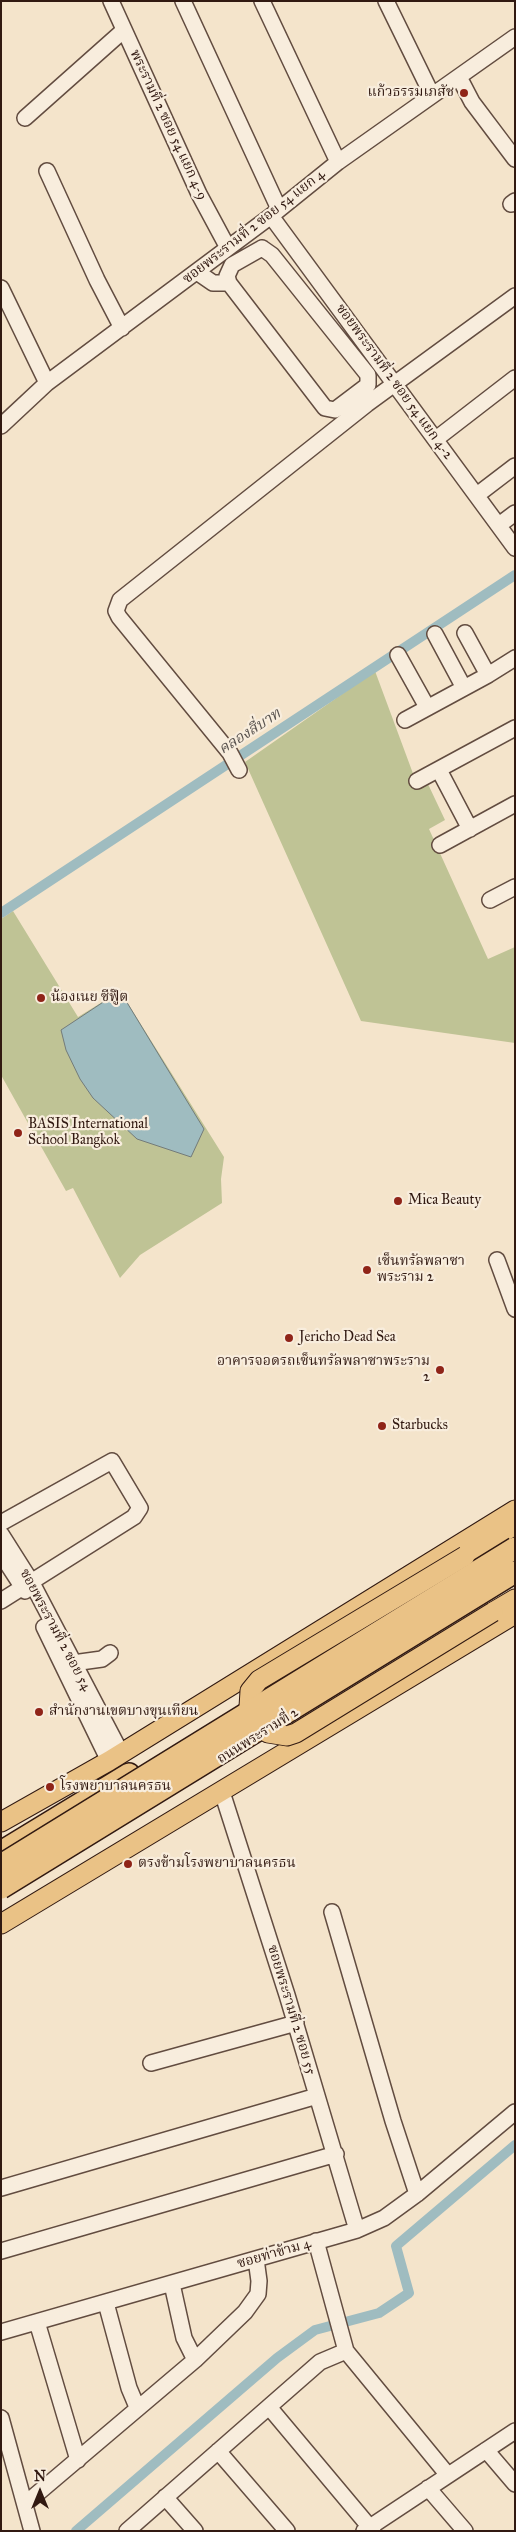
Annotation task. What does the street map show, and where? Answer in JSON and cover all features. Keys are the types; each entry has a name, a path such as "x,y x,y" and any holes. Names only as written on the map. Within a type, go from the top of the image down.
{"highway":[{"path":"1,1852 266,1693 515,1538"},
{"path":"1,1865 515,1548"},
{"path":"1,1888 515,1572"},
{"name":"ถนนพระรามที่ 2","path":"1,1895 515,1577"}],"main road":[{"path":"1,1822 115,1757 515,1510"},
{"path":"515,1525 309,1652 264,1676 254,1684 250,1691 249,1707 251,1714 260,1728 268,1733 286,1736 296,1733 515,1599"},
{"name":"ถนนพระรามที่ 2","path":"1,1924 515,1614"}],"street":[{"name":"พระรามที่ 2 ซอย 54 แยก 4-9","path":"111,1 200,194 228,248"},
{"name":"ซอยพระรามที่ 2 ซอย 54 แยก 4-2","path":"184,1 275,212 515,548"},
{"path":"262,1 338,162"},
{"path":"386,1 432,95"},
{"path":"25,118 124,30"},
{"name":"ซอยพระรามที่ 2 ซอย 54 แยก 4","path":"1,426 47,383 197,272 338,162 515,37"},
{"path":"459,77 472,102 515,160"},
{"path":"46,171 97,280 122,328"},
{"path":"267,249 368,374 368,385 335,410 324,408 229,283 226,276 232,265 255,250 267,249"},
{"path":"197,272 213,283 229,283"},
{"path":"1,288 47,383"},
{"path":"239,770 230,753 119,617 116,606 123,596 396,383 515,296"},
{"path":"436,439 515,378"},
{"path":"477,495 515,466"},
{"path":"499,525 515,513"},
{"path":"464,633 488,675"},
{"path":"435,634 464,688"},
{"path":"398,655 427,707"},
{"path":"405,720 488,675 515,658"},
{"path":"417,782 515,728"},
{"path":"439,770 470,829"},
{"path":"440,845 515,804"},
{"path":"490,900 515,887"},
{"path":"497,1260 515,1310"},
{"path":"1,1523 112,1462 136,1501 139,1512 1,1601"},
{"name":"ซอยพระรามที่ 2 ซอย 54","path":"1,1534 115,1757"},
{"name":"ซอยพระรามที่ 2 ซอย 54","path":"1,1554 27,1585 74,1663 115,1757"},
{"path":"74,1663 102,1659 110,1653"},
{"name":"ซอยพระรามที่ 2 ซอย 55","path":"222,1792 296,2023 357,2230"},
{"path":"332,1912 393,2121 417,2194"},
{"path":"151,2064 296,2023"},
{"path":"1,2188 317,2096"},
{"name":"ซอยท่าข้าม 4","path":"1,2332 357,2230 384,2218 417,2194 515,2112"},
{"path":"1,2252 336,2154"},
{"path":"316,2241 342,2330 346,2351 447,2474"},
{"path":"25,2504 195,2360 245,2312 258,2294 259,2281 256,2259"},
{"path":"172,2284 184,2338 195,2360"},
{"path":"106,2302 129,2388 137,2408"},
{"path":"38,2322 78,2460"},
{"path":"127,2531 320,2362 346,2351"},
{"path":"269,2407 369,2529 447,2474 515,2431"},
{"path":"1,2418 32,2531"},
{"path":"486,2450 515,2484"},
{"path":"218,2451 287,2531"},
{"path":"428,2488 465,2531"},
{"path":"165,2497 195,2531"}],"green space":[{"path":"375,671 418,787 427,782 445,820 429,829 488,959 515,947 515,1043 361,1021 245,762"},
{"path":"13,911 78,1017 120,991 224,1157 221,1179 222,1203 140,1255 120,1278 73,1188 66,1191 1,1075 1,919"}],"water":[{"path":"120,991 204,1129 191,1157 137,1139 93,1098 80,1079 66,1050 61,1030"}],"waterway":[{"name":"คลองสี่บาท","path":"1,913 515,575"},
{"path":"76,2531 277,2358 315,2330 379,2313 409,2293 396,2246 515,2145"}],"place":[{"name":"แก้วธรรมเภสัช","path":"464,93"},
{"name":"น้องเนย ซีฟู๊ต","path":"41,998"},
{"name":"BASIS International School Bangkok","path":"18,1133"},
{"name":"Mica Beauty","path":"398,1201"},
{"name":"เซ็นทรัลพลาซา พระราม 2","path":"367,1270"},
{"name":"Jericho Dead Sea","path":"289,1338"},
{"name":"อาคารจอดรถเซ็นทรัลพลาซาพระราม 2","path":"440,1370"},
{"name":"Starbucks","path":"382,1426"},
{"name":"สำนักงานเขตบางขุนเทียน","path":"39,1712"},
{"name":"โรงพยาบาลนครธน","path":"50,1787"},
{"name":"ตรงข้ามโรงพยาบาลนครธน","path":"128,1864"}]}
